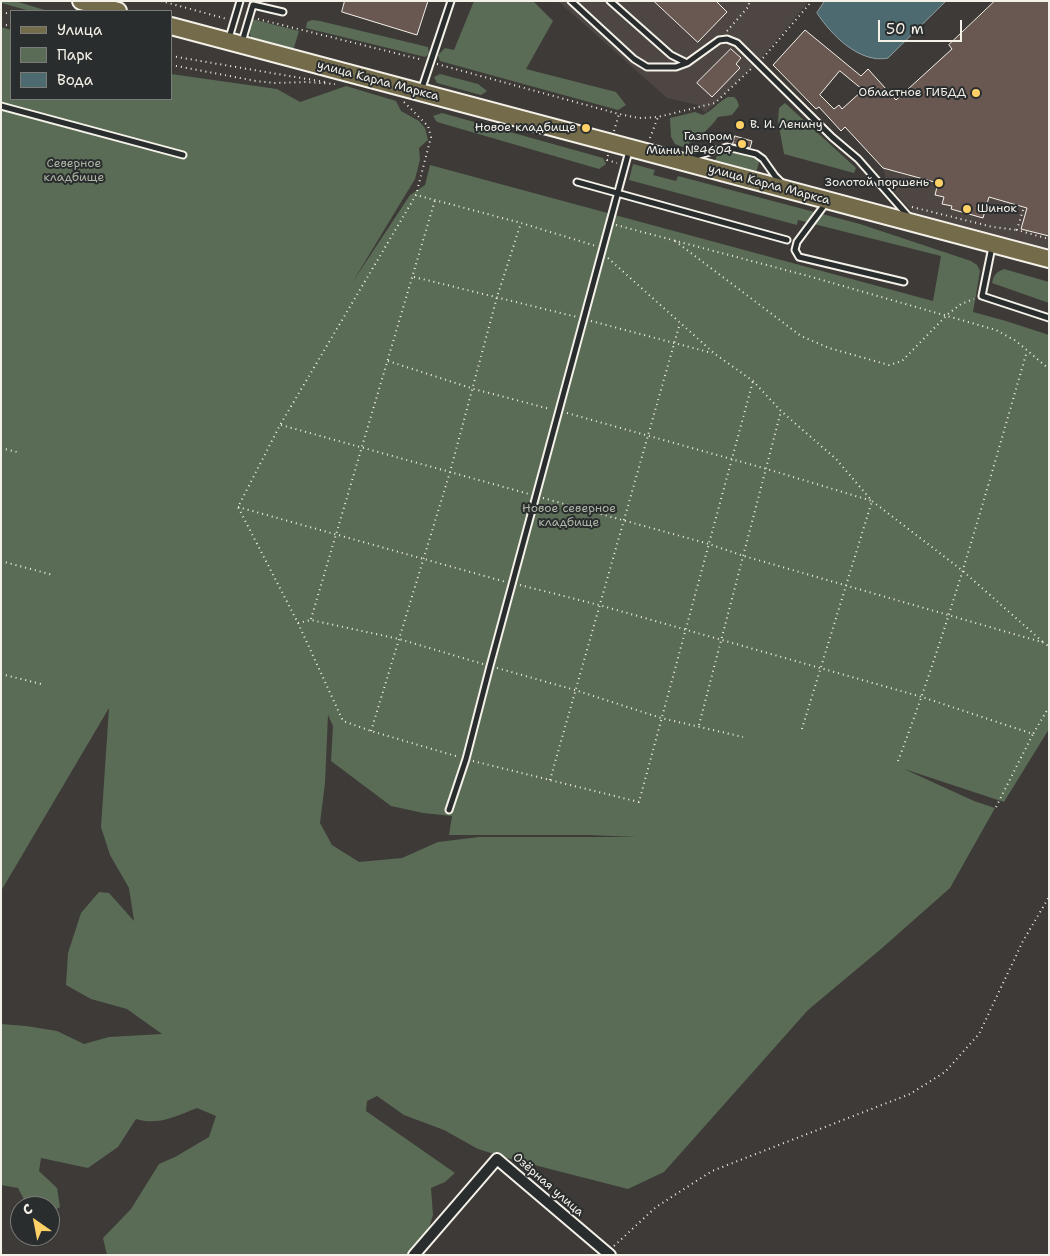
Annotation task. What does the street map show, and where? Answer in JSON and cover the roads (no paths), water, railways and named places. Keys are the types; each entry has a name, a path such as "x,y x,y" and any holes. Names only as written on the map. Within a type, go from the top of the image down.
{"main road":[{"path":"81,1 114,10"},
{"name":"улица Карла Маркса","path":"172,26 1049,259"}],"street":[{"name":"Озёрная улица","path":"414,1255 498,1159 607,1254"}],"lane":[{"path":"235,43 234,21 240,1"},
{"path":"420,92 451,1"},
{"path":"572,1 634,58 647,67 676,67 687,63 719,40 727,39 736,43 832,137 858,159 914,223"},
{"path":"610,1 671,55 687,63"},
{"path":"235,43 249,17 253,5 283,12"},
{"path":"1,106 183,155"},
{"path":"679,161 727,147 756,154 763,159 775,176 792,191"},
{"path":"449,810 466,759 618,194 637,149"},
{"path":"577,182 787,240"},
{"path":"828,200 797,242 795,250 799,257 904,282"},
{"path":"992,244 982,296 1049,318"}],"water":[{"path":"825,1 946,1 888,58 877,59 867,57 847,46 830,30 817,13"}],"place":[{"name":"Областное ГИБДД","path":"976,93"},
{"name":"В. И. Ленину","path":"740,125"},
{"name":"Новое кладбище","path":"586,128"},
{"name":"Газпром Мини №4604","path":"742,144"},
{"name":"Золотой поршень","path":"939,183"},
{"name":"Шинок","path":"967,209"}],"park label":[{"name":"Северное кладбище","path":"74,171"},
{"name":"Новое северное кладбище","path":"569,516"}]}
